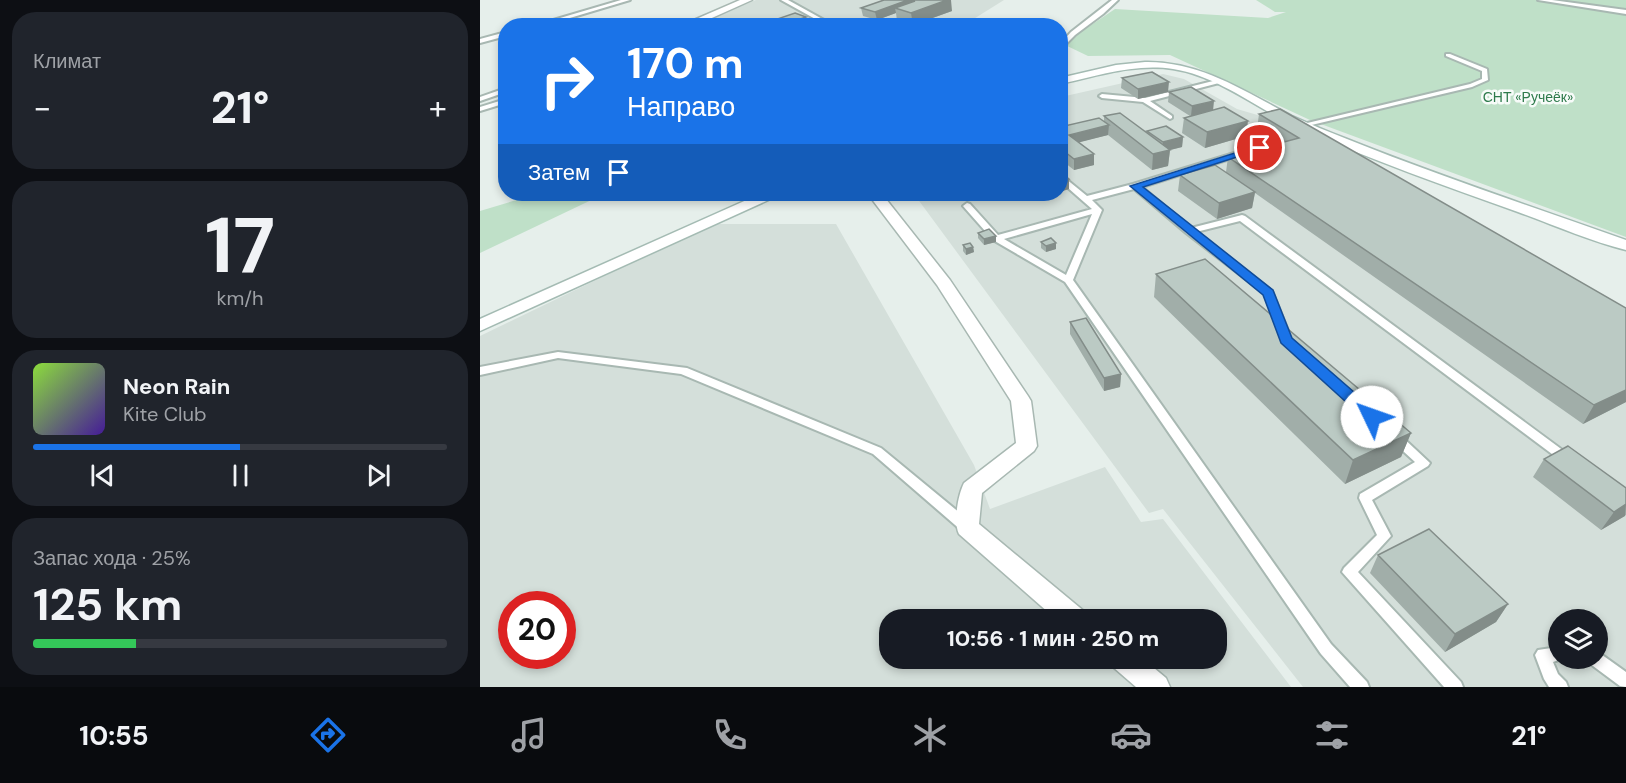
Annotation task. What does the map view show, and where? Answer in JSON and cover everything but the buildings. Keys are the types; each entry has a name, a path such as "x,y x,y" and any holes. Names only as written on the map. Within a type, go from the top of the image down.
{"street":[{"path":"704,18 748,0"},
{"path":"1068,79 1125,67 1152,64 1175,66 1217,82 1303,125 1400,165 1626,244"},
{"path":"480,326 755,201"},
{"path":"880,201 944,283 1021,401 1027,446 972,489 967,527 1063,609"},
{"path":"1135,669 1156,687"}],"lane":[{"path":"563,18 627,0"},
{"path":"784,0 818,18"},
{"path":"1068,38 1103,13 1115,0"},
{"path":"1541,0 1626,12"},
{"path":"480,41 498,36"},
{"path":"1303,125 1485,80 1485,70 1448,55"},
{"path":"1102,96 1145,100 1217,82"},
{"path":"480,99 498,93"},
{"path":"1145,100 1170,117"},
{"path":"480,109 498,103"},
{"path":"1086,199 1260,148"},
{"path":"1068,183 1098,210"},
{"path":"1136,186 1189,231 1269,293 1286,340 1295,348"},
{"path":"966,206 996,238 1068,280 1326,649 1361,687"},
{"path":"996,238 1098,210"},
{"path":"1068,280 1098,210"},
{"path":"1189,231 1242,218 1578,467"},
{"path":"480,370 558,354 683,371 877,451 967,527"},
{"path":"1390,432 1424,463 1365,498 1384,536 1349,572 1455,687"},
{"path":"1548,655 1543,655 1548,668"},
{"path":"1608,668 1626,681"},
{"path":"1548,669 1552,679 1560,687"}],"shaded area":[{"path":"756,0 1004,0 975,18 711,18"},
{"path":"1163,74 1184,79 1237,109 1278,121 1626,327 1626,687 1303,687 1163,509 1149,513 919,201 1068,201 1068,95"},
{"path":"712,224 836,224 974,465 990,509 1105,467 1141,522 1163,519 1291,687 480,687 480,336"}],"green space":[{"name":"СНТ «Ручеёк»","path":"1256,0 1626,0 1626,237 1310,120 1170,55 1088,56 1068,46 1068,41 1115,9 1268,18 1286,12 1275,12"},
{"path":"513,201 589,201 480,253 480,211"}],"route":[{"path":"1260,148 1136,186 1189,231 1269,293 1286,340 1372,417"}]}
